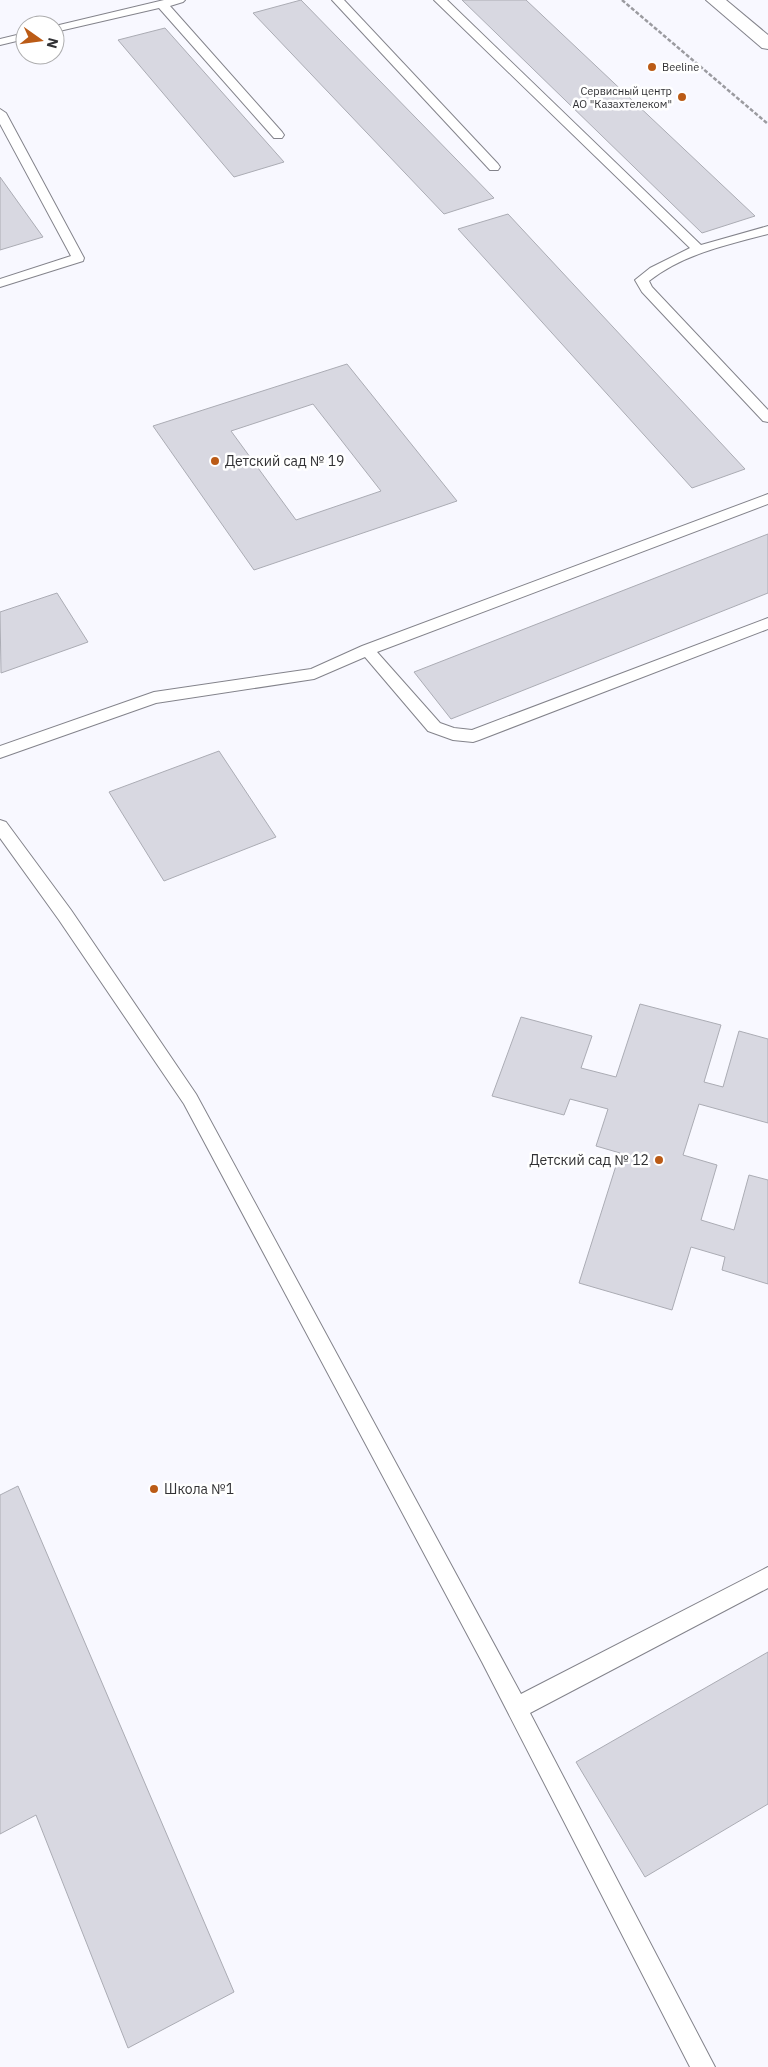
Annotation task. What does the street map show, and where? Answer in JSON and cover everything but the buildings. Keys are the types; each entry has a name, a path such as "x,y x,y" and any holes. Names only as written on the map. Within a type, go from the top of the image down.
{"street":[{"path":"715,0 768,44"}],"lane":[{"path":"65,27 179,0"},
{"path":"338,0 494,166"},
{"path":"440,0 698,249"},
{"path":"162,4 278,135"},
{"path":"0,42 15,38"},
{"path":"0,113 78,258 0,282"},
{"path":"768,230 698,249 649,274 642,280 647,289 768,418"},
{"path":"0,752 154,698 314,674 367,650 768,499"},
{"path":"367,650 434,727 453,734 473,736 768,623"},
{"path":"0,826 65,915 190,1099 517,1708 703,2067"},
{"path":"517,1708 768,1577"}],"path":[{"path":"622,0 768,124"}],"place":[{"name":"Beeline","path":"652,67"},
{"name":"Сервисный центр АО \"Казахтелеком\"","path":"682,97"},
{"name":"Детский сад № 19","path":"215,461"},
{"name":"Детский сад № 12","path":"659,1160"},
{"name":"Школа №1","path":"154,1489"}]}
